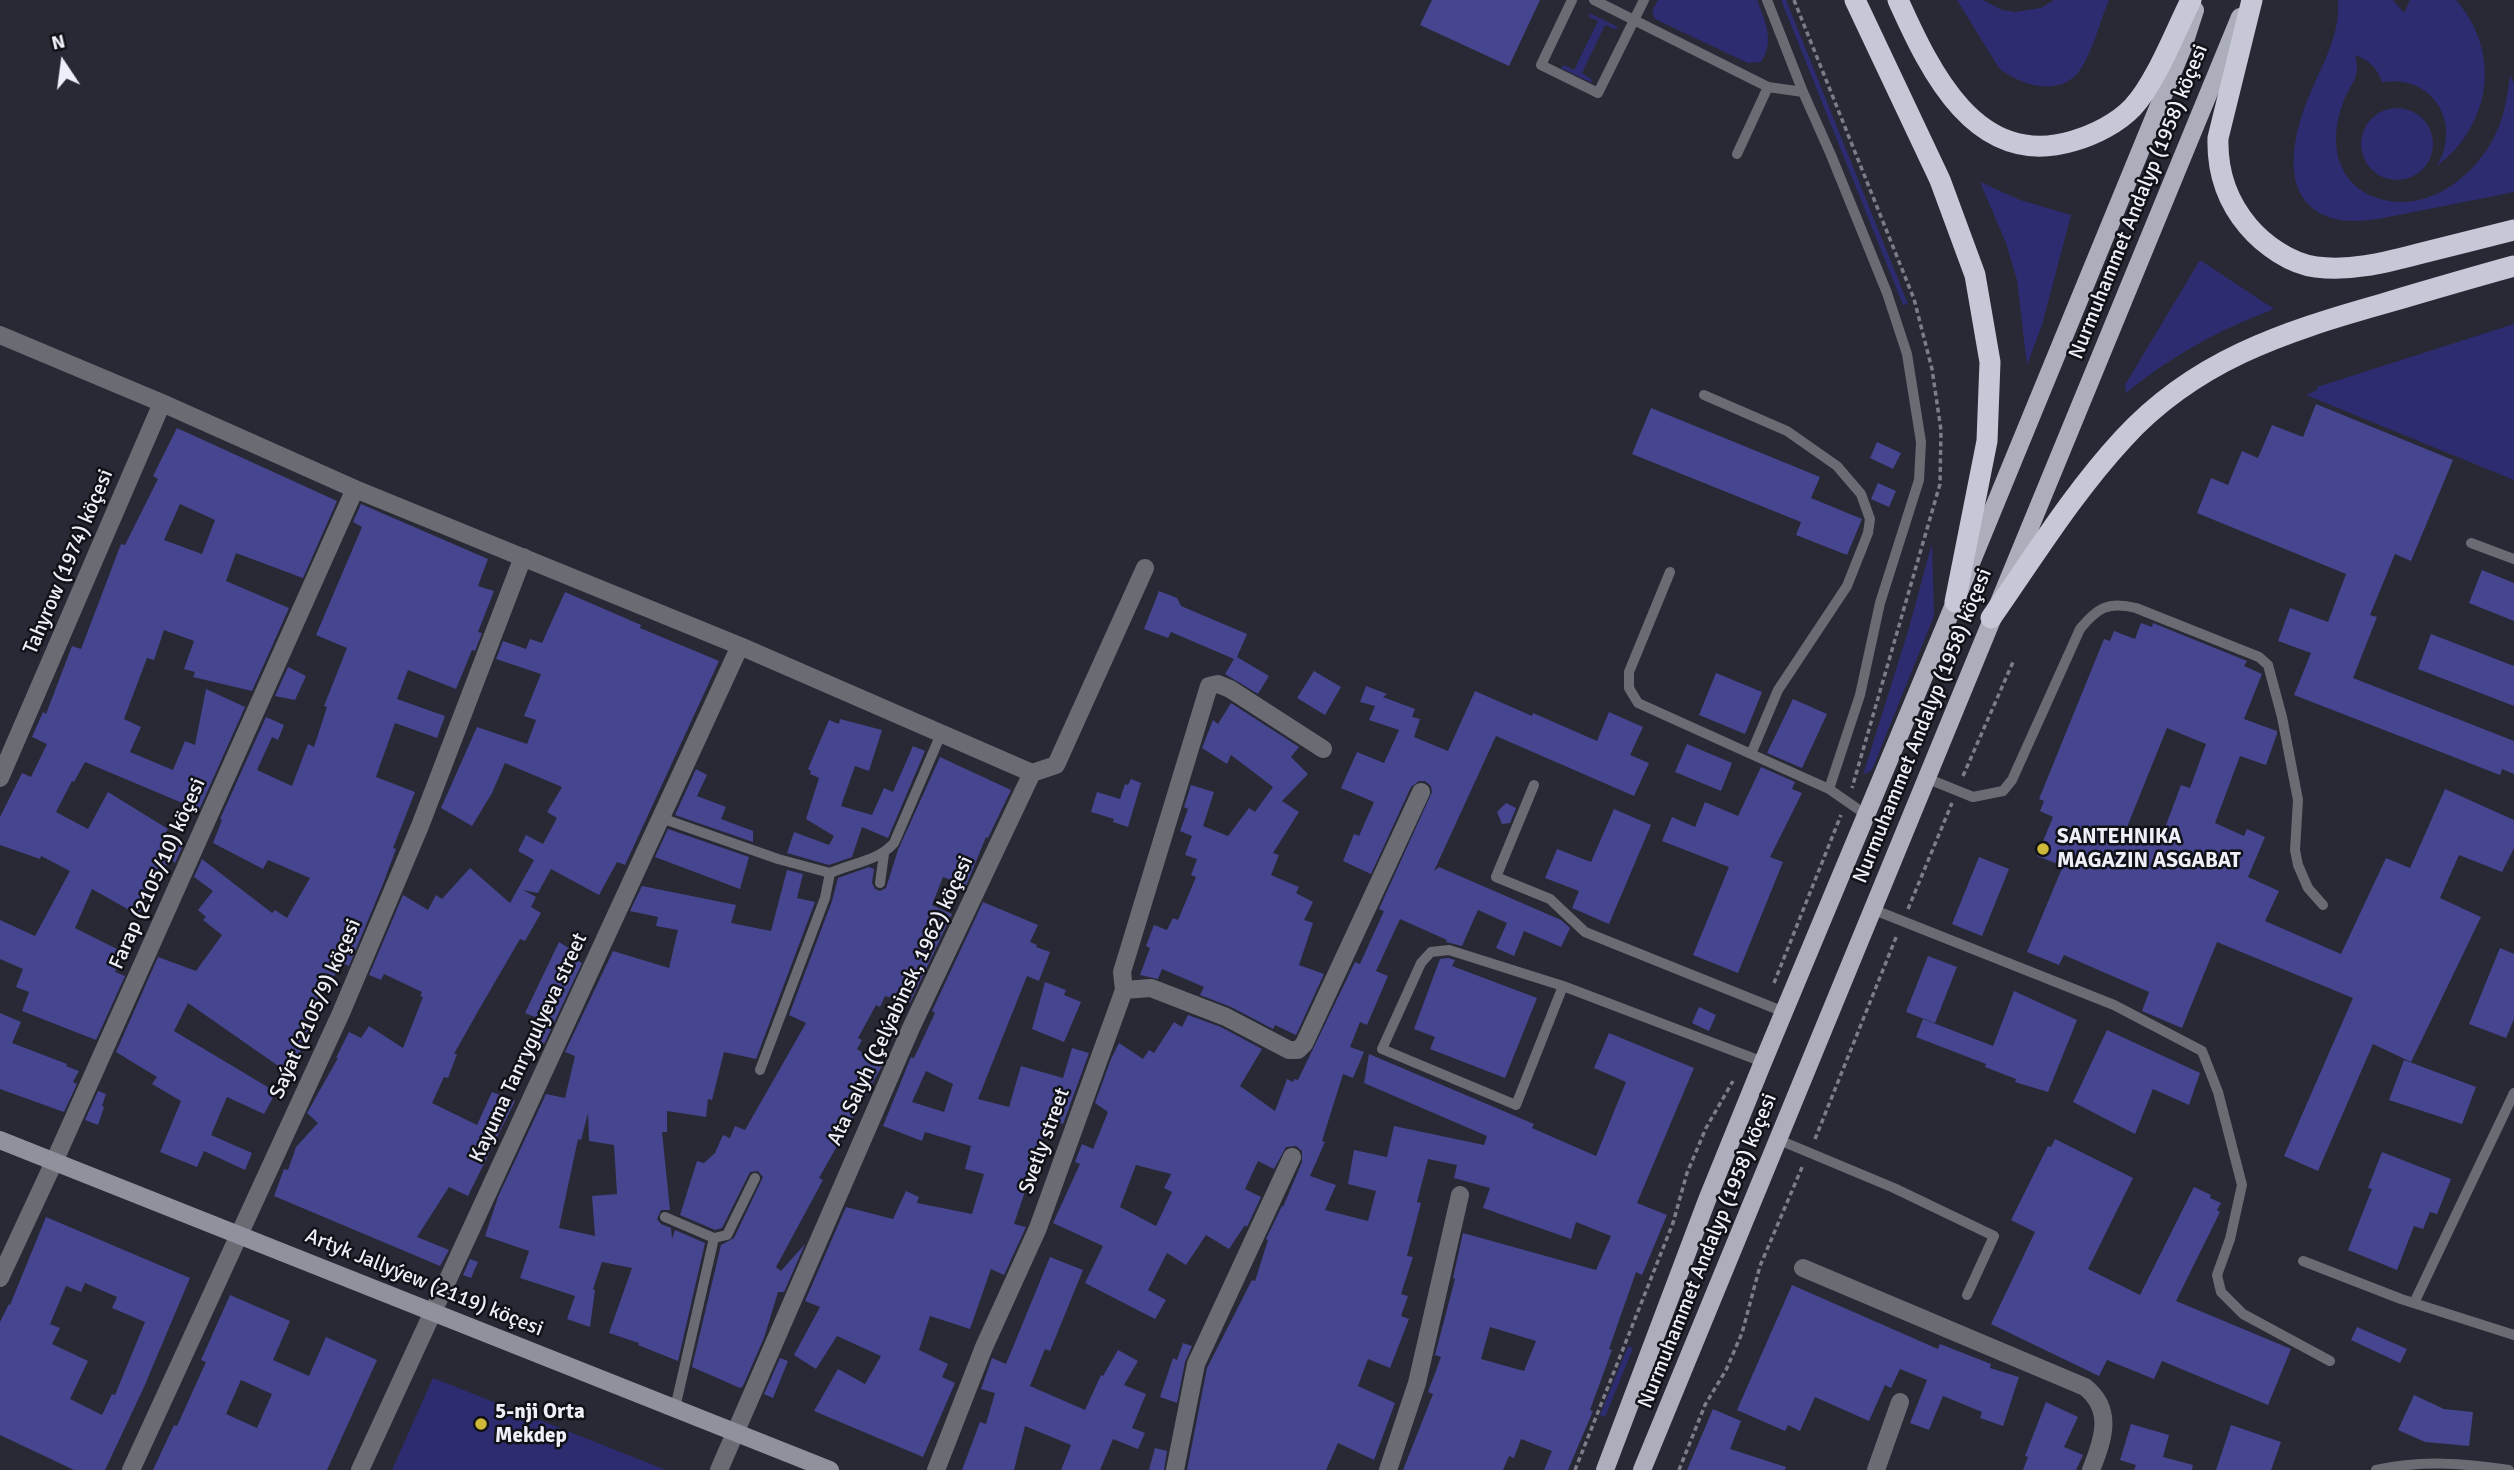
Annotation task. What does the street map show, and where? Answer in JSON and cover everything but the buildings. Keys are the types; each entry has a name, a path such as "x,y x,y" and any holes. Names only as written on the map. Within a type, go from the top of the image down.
{"highway":[{"path":"1855,0 1940,180 1975,275 1990,362 1987,441 1955,602"},
{"path":"1898,0 1924,57 1939,82 1972,119 1984,129 2000,136 2023,143 2056,146 2098,131 2122,118 2134,106 2145,92 2191,0"},
{"path":"2250,0 2218,138 2217,161 2231,201 2257,236 2274,249 2314,267 2342,268 2373,266 2514,230"},
{"path":"1992,618 2054,527 2123,438 2161,403 2202,373 2291,330 2514,265"}],"main road":[{"name":"Nurmuhammet Andalyp (1958) köçesi","path":"1605,1470 1707,1200 1955,602 2199,0"},
{"name":"Nurmuhammet Andalyp (1958) köçesi","path":"1642,1470 1992,618 2250,0"}],"street":[{"path":"0,335 355,489 740,646 1032,774 1056,765 1145,568"},
{"name":"Tahyrow (1974) köçesi","path":"0,778 162,403"},
{"name":"Farap (2105/10) köçesi","path":"0,1278 355,489"},
{"name":"Saýat (2105/9) köçesi","path":"131,1470 341,1013 414,838 523,557"},
{"name":"Kayuma Tanrygulyeva street","path":"360,1470 740,646"},
{"name":"Svetly street","path":"936,1470 984,1347 1038,1228 1124,990 1122,972 1209,686 1219,684 1230,689 1323,748"},
{"name":"Ata Salyh (Çelýabinsk, 1962) köçesi","path":"719,1470 911,1028 1032,774"},
{"path":"1124,990 1151,988 1226,1017 1289,1050 1298,1050 1304,1044 1421,792"},
{"name":"Artyk Jallyýew (2119) köçesi","path":"0,1140 830,1470"},
{"path":"1175,1470 1196,1364 1292,1157"},
{"path":"1388,1470 1417,1383 1460,1195"},
{"path":"1803,1268 2085,1387 2095,1395 2102,1406 2102,1436 2091,1470"},
{"path":"1876,1470 1900,1402"}],"lane":[{"path":"1572,0 1541,65 1598,93 1644,0"},
{"path":"1594,0 1768,87 1803,92"},
{"path":"1767,0 1887,293 1908,354 1920,442 1919,481 1880,603 1860,695 1829,789"},
{"path":"1737,154 1768,87"},
{"path":"1704,395 1787,431 1837,466 1861,494 1870,519 1868,533 1847,586 1778,690 1751,754"},
{"path":"2471,543 2514,559"},
{"path":"1670,572 1629,672 1629,688 1638,703 1829,789 1865,814"},
{"path":"1926,778 1973,797 2003,791 2012,780 2080,629 2093,613 2108,606 2120,604 2136,608 2259,657 2268,666 2282,717 2298,800 2295,850 2298,865 2308,888 2323,905"},
{"path":"661,818 778,859 830,873 850,863 884,854 894,843 941,734"},
{"path":"1534,785 1496,877 1550,899 1585,932 1784,1012"},
{"path":"880,883 884,854"},
{"path":"760,1070 825,898 830,873"},
{"path":"1872,909 2114,1005 2202,1051 2218,1092 2242,1185 2230,1239 2217,1275 2221,1292 2243,1314 2330,1361"},
{"path":"1563,986 1516,1105 1382,1049 1421,963 1431,952 1449,950 1563,986 1763,1062"},
{"path":"2414,1303 2514,1093"},
{"path":"1779,1140 1895,1188 1994,1236 1967,1295"},
{"path":"665,1217 713,1238 727,1235 755,1178"},
{"path":"676,1408 713,1238"},
{"path":"2304,1261 2414,1303 2514,1335"},
{"path":"2375,1470 2401,1464 2456,1462 2509,1470"}],"path":[{"path":"1765,1005 1857,775 1937,495 1942,456 1932,369 1914,299 1794,0"},
{"path":"1679,1470 1705,1405 1726,1370 1742,1334 1760,1266 1957,790 2013,662"},
{"path":"1576,1470 1673,1223 1687,1173 1706,1128 1732,1084 1744,1055"}],"shaded area":[{"path":"1658,0 1757,0 1768,39 1761,62 1748,63 1655,19 1652,11"},
{"path":"1781,0 1786,0 1908,304 1903,305"},
{"path":"1957,0 1983,0 2002,10 2015,12 2041,8 2054,0 2109,0 2082,67 2065,83 2042,86 2019,80 1999,68"},
{"path":"2338,0 2393,0 2404,13 2410,0 2456,0 2471,21 2480,43 2484,65 2484,88 2479,109 2469,130 2455,149 2437,166 2444,150 2446,134 2438,105 2429,94 2416,86 2400,82 2382,82 2372,65 2355,55 2355,79 2341,108 2336,134 2339,159 2351,182 2371,196 2394,202 2426,198 2455,183 2479,160 2494,138 2504,112 2510,75 2514,84 2514,192 2358,221 2340,220 2320,213 2307,202 2298,188 2294,172 2296,136 2307,101 2333,39"},
{"path":"1589,13 1618,27 1615,29 1605,25 1582,73 1591,79 1592,83 1561,68 1564,65 1574,70 1598,21 1589,17"},
{"path":"2397,108 2417,114 2427,124 2433,144 2427,164 2417,174 2397,180 2377,174 2367,164 2361,144 2367,124 2377,114"},
{"path":"1980,182 2020,200 2071,215 2042,325 2027,365 2017,280 2006,243"},
{"path":"2200,260 2274,309 2197,345 2162,366 2126,393 2125,385"},
{"path":"2514,324 2514,480 2306,395 2317,390 2317,387"},
{"path":"1932,543 1934,616 1872,770 1863,775 1909,628"},
{"path":"1628,1346 1633,1348 1605,1417 1600,1415"},
{"name":"5-nji Orta Mekdep","path":"433,1378 666,1470 392,1470"}],"place":[{"name":"SANTEHNIKA MAGAZIN ASGABAT","path":"2043,849"},
{"name":"5-nji Orta Mekdep","path":"481,1424"}]}
